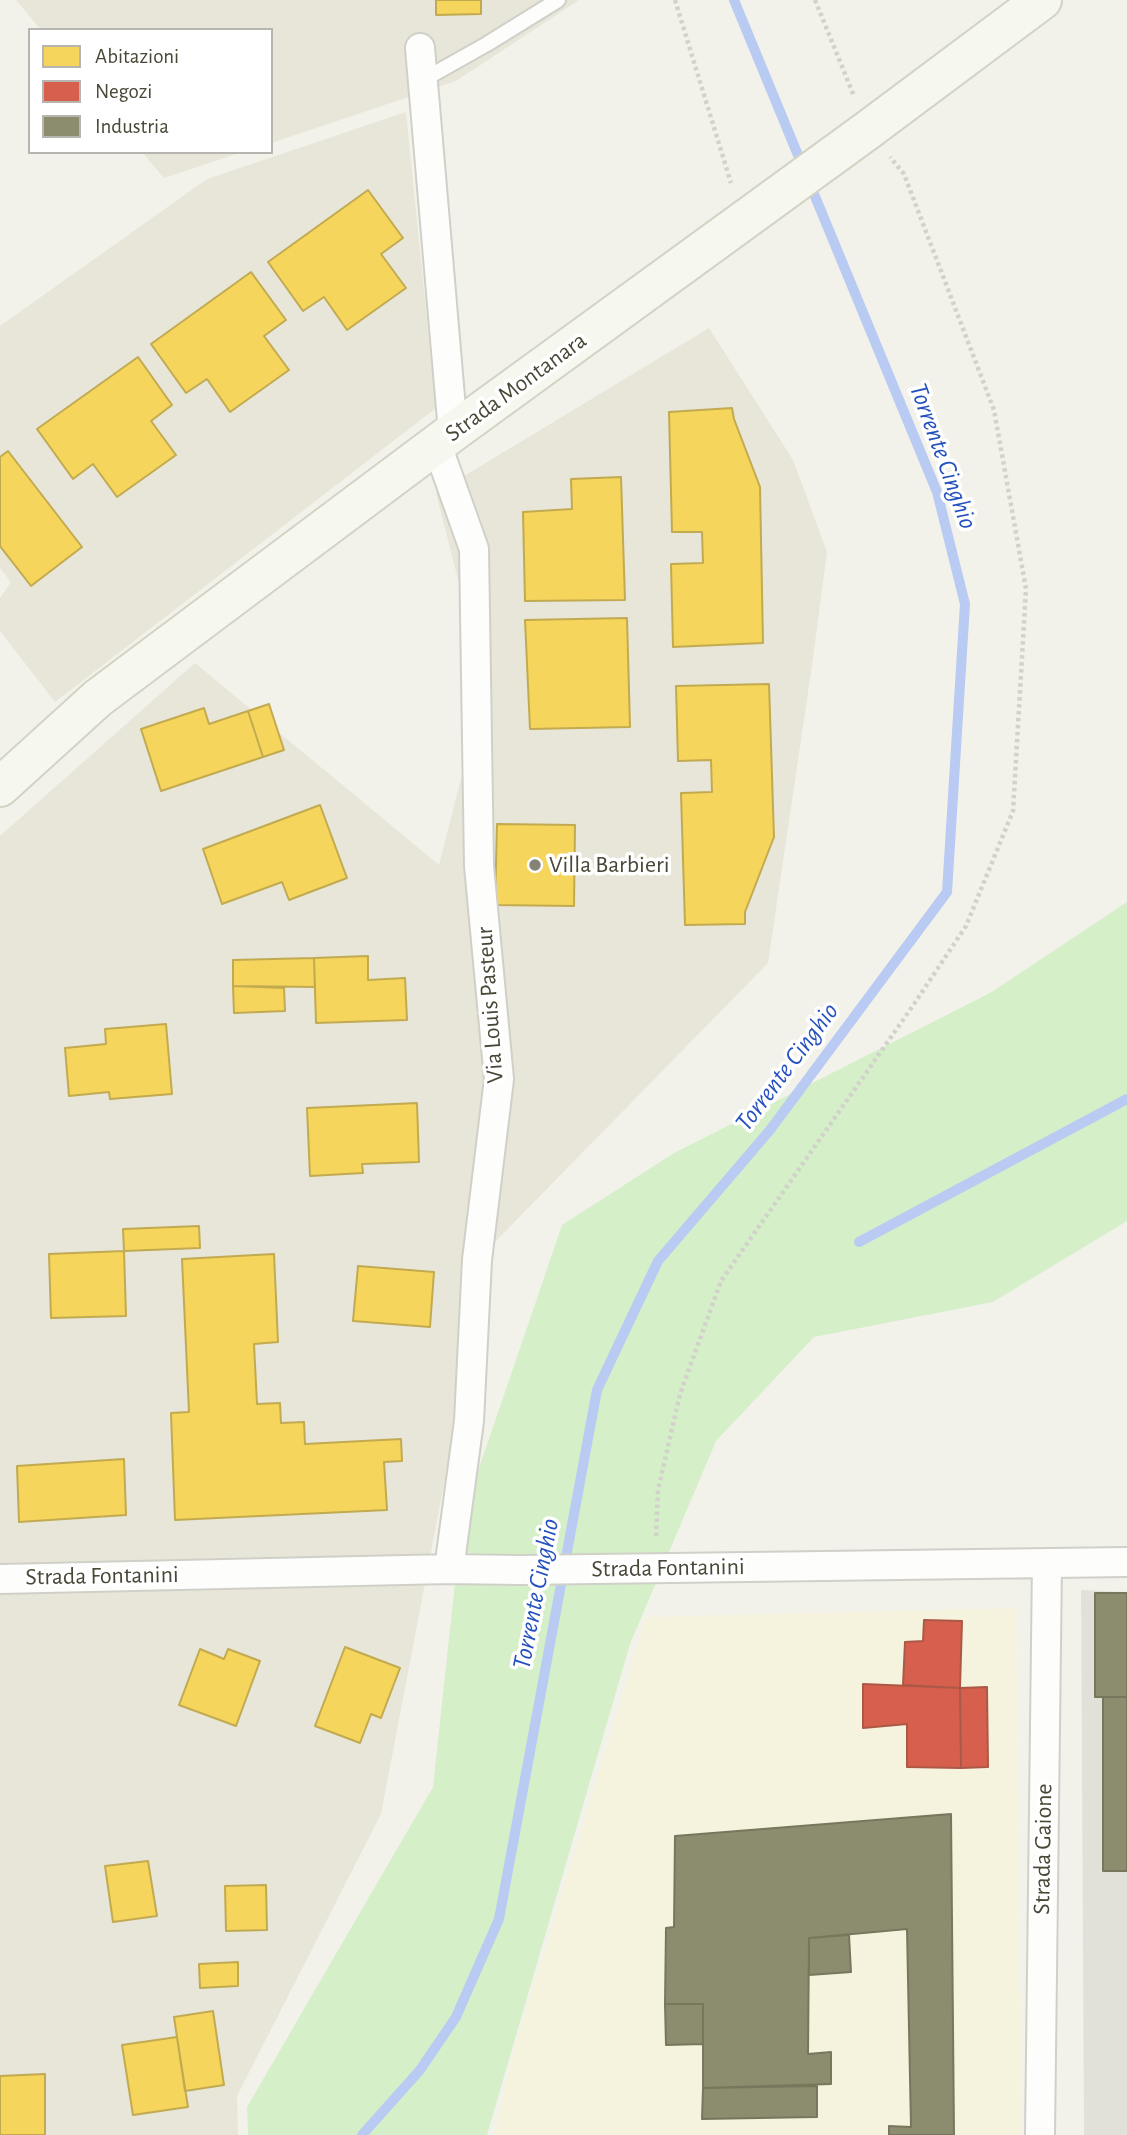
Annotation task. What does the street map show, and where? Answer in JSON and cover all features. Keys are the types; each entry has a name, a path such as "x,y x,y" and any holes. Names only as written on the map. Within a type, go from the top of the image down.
{"main road":[{"name":"Strada Montanara","path":"0,787 98,698 445,438 1042,0"}],"street":[{"name":"Via Louis Pasteur","path":"420,48 445,438 474,549 479,866 499,1079 477,1260 469,1421 449,1569"},
{"name":"Strada Fontanini","path":"0,1579 449,1569 1127,1562"},
{"name":"Strada Gaione","path":"1040,2135 1047,1563"}],"lane":[{"path":"423,80 558,0"}],"path":[{"path":"675,0 742,221"},
{"path":"656,1542 658,1490 680,1394 721,1281 966,926 1013,811 1026,589 994,410 904,174 867,130 815,0"}],"shaded area":[{"path":"16,0 579,0 456,81 273,142 273,28 39,28"},
{"path":"406,112 436,408 55,702 0,631 0,598 11,582 0,568 0,326 207,179"},
{"path":"144,154 236,154 164,178"},
{"path":"709,328 793,460 827,552 768,963 489,1248 381,1814 237,2096 238,2135 0,2135 0,836 195,663 439,865 464,767 460,587 436,493"},
{"path":"1081,1590 1127,1592 1127,2135 1084,2135"},
{"path":"1016,1608 1022,2135 494,2135 512,2057 646,1617"}],"green space":[{"path":"1127,902 1127,1221 993,1302 814,1337 716,1441 630,1644 487,2135 248,2135 247,2107 433,1787 462,1518 562,1225 674,1153 990,993"}],"building: Abitazioni":[{"path":"436,0 481,0 481,14 436,15"},
{"path":"368,190 403,238 381,254 406,288 347,330 324,297 303,311 268,262"},
{"path":"251,272 286,320 264,336 289,370 230,412 207,379 186,393 151,344"},
{"path":"138,357 172,405 151,421 176,455 117,497 93,464 73,479 37,429"},
{"path":"732,408 760,487 763,643 673,647 671,564 703,563 702,532 672,532 669,412"},
{"path":"8,451 82,547 31,586 0,546 0,457"},
{"path":"621,477 625,600 525,601 523,512 572,509 571,479"},
{"path":"627,618 630,727 530,729 525,620"},
{"path":"769,684 774,837 745,912 745,924 685,925 681,793 712,792 711,760 678,761 676,686"},
{"path":"269,704 284,750 263,757 248,711"},
{"path":"204,708 209,724 248,711 263,757 161,791 141,729"},
{"path":"320,805 347,878 289,900 282,882 222,904 203,849"},
{"name":"Villa Barbieri","path":"497,824 575,825 574,906 495,905"},
{"path":"368,956 368,980 405,978 407,1020 316,1023 314,958"},
{"path":"314,958 315,987 233,986 233,960"},
{"path":"233,986 284,988 285,1011 234,1013"},
{"path":"166,1024 172,1094 110,1099 109,1092 69,1096 65,1048 106,1044 105,1029"},
{"path":"417,1103 419,1162 362,1164 363,1173 310,1176 307,1108"},
{"path":"199,1226 200,1248 124,1251 123,1229"},
{"path":"124,1251 126,1316 51,1318 49,1254"},
{"path":"274,1254 278,1342 254,1344 257,1404 280,1403 281,1423 304,1422 305,1444 401,1439 402,1461 384,1462 387,1510 175,1520 171,1413 189,1412 182,1259"},
{"path":"358,1266 434,1272 430,1327 353,1321"},
{"path":"124,1459 126,1515 19,1522 17,1466"},
{"path":"345,1647 400,1668 381,1718 371,1714 360,1743 315,1726"},
{"path":"200,1649 224,1659 228,1649 260,1661 236,1726 179,1705"},
{"path":"148,1861 157,1916 113,1922 105,1866"},
{"path":"266,1885 267,1930 226,1931 225,1886"},
{"path":"238,1962 238,1986 200,1988 199,1964"},
{"path":"213,2011 224,2085 185,2091 174,2017"},
{"path":"177,2037 188,2107 133,2115 122,2045"},
{"path":"45,2074 45,2135 0,2135 0,2076"}],"building: Negozi":[{"path":"924,1620 962,1621 960,1688 903,1685 905,1642 923,1641"},
{"path":"863,1684 960,1688 961,1768 907,1767 907,1724 863,1728"},
{"path":"987,1687 988,1767 961,1768 960,1688"}],"building: Industria":[{"path":"1095,1593 1127,1593 1127,1697 1095,1697"},
{"path":"1103,1697 1127,1697 1127,1871 1103,1871"},
{"path":"951,1814 954,2135 889,2135 889,2126 911,2127 907,1929 809,1938 808,2054 831,2052 831,2084 703,2088 703,2004 665,2004 666,1928 674,1927 675,1836"},
{"path":"849,1935 851,1972 809,1975 809,1938"},
{"path":"665,2004 703,2004 703,2044 666,2045"},
{"path":"817,2086 817,2117 702,2119 703,2088"}],"waterway":[{"name":"Torrente Cinghio","path":"362,2135 420,2070 456,2017 499,1919 597,1390 658,1261 770,1130 947,892 965,604 937,492 734,0"},
{"name":"Torrente Cinghio","path":"859,1242 1127,1099"}],"place":[{"name":"Villa Barbieri","path":"535,865"}]}
